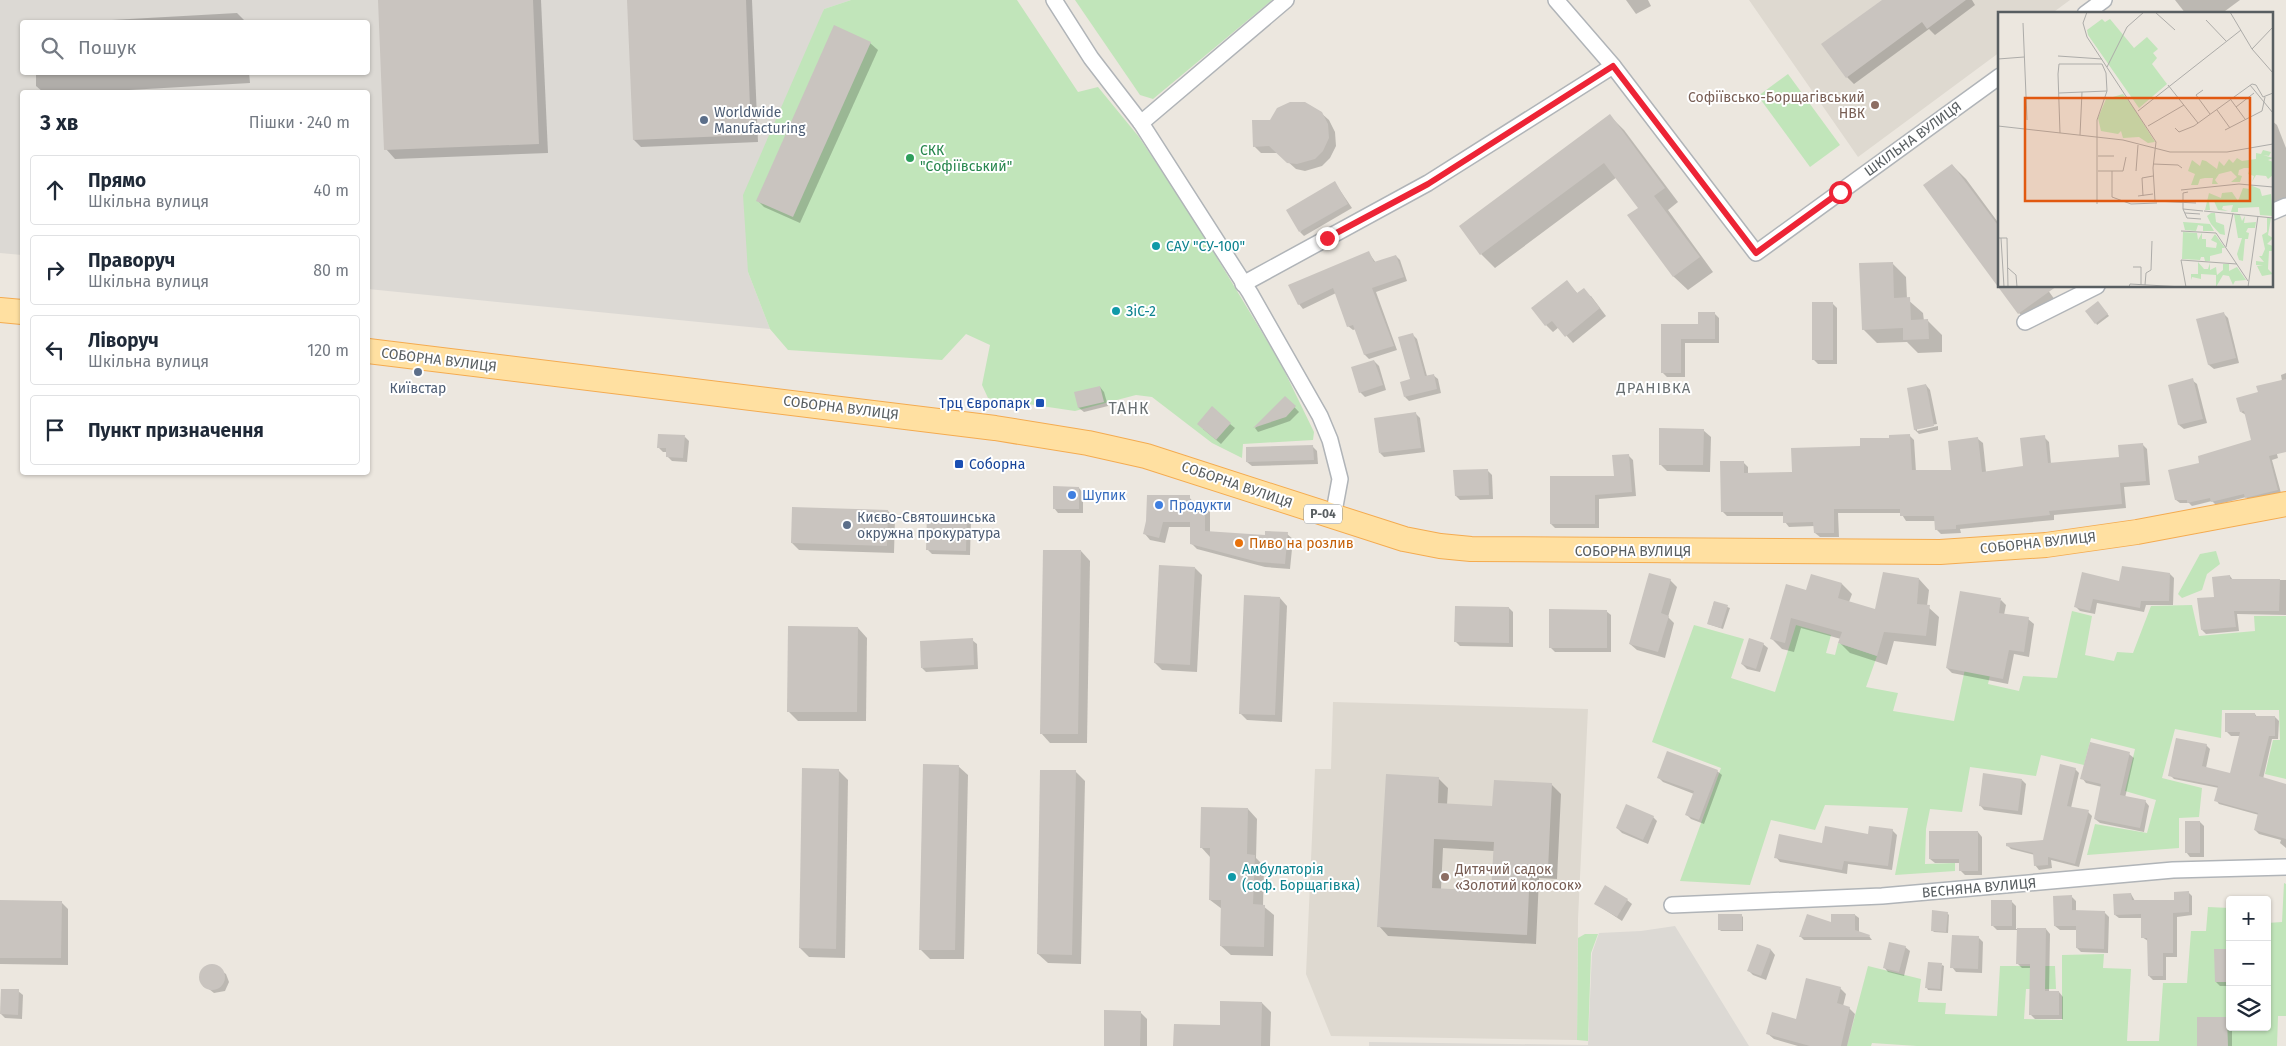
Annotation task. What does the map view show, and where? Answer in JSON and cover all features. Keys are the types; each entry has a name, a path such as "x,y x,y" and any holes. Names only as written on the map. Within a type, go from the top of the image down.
{"main road":[{"path":"0,310 20,312"},
{"name":"СОБОРНА ВУЛИЦЯ","path":"370,351 958,423 1079,442 1180,465 1404,539 1440,546 1471,549 1940,552 2055,544 2137,532 2286,504"}],"street":[{"path":"1054,0 1091,58 1141,123 1286,354 1320,416 1330,440 1340,479 1333,517"},
{"path":"1141,123 1286,0"},
{"path":"1243,284 1428,184 1613,66 1556,0"},
{"path":"2089,12 2104,0"},
{"name":"ШКІЛЬНА ВУЛИЦЯ","path":"1613,66 1756,253 1998,77"},
{"path":"2274,211 2286,206"},
{"path":"2025,322 2093,288"},
{"name":"ВЕСНЯНА ВУЛИЦЯ","path":"1672,906 1882,896 2173,870 2286,867"}],"shaded area":[{"path":"0,0 851,0 824,9 748,272 770,329 370,289 370,90 20,90 20,255 0,253"},
{"name":"Софіївсько-Борщагівський НВК","path":"1749,0 2070,0 2054,12 1998,12 1998,53 1858,157"},
{"name":"Дитячий садок «Золотий колосок»","path":"1333,702 1588,709 1578,919 1577,1040 1331,1036 1306,974 1315,769 1331,769"},
{"path":"1675,926 1749,1046 1369,1046 1369,1042 1588,1045 1592,953 1599,933 1641,931"}],"green space":[{"path":"851,0 1017,0 1078,92 1098,87 1139,137 1193,218 1281,364 1314,432 1313,440 1243,444 1242,458 1212,443 1152,397 1136,395 1075,411 988,398 982,385 990,345 966,334 942,360 788,350 770,329 748,272 743,195 824,9"},
{"path":"1075,0 1272,0 1153,99 1140,95"},
{"path":"1788,74 1840,145 1810,167 1758,96"},
{"path":"2216,551 2220,564 2207,574 2202,590 2182,598 2178,594 2200,554"},
{"path":"2192,605 2199,636 2255,631 2254,616 2286,616 2286,779 2265,774 2273,740 2280,740 2279,710 2222,710 2221,738 2175,729 2162,778 2202,788 2199,817 2179,818 2179,848 2087,855 2095,824 2147,833 2156,800 2125,791 2135,749 2091,738 2084,765 2041,755 2036,776 1970,767 1962,812 1930,809 1926,829 1925,864 1955,863 1955,871 1895,875 1908,808 1825,805 1815,830 1771,820 1750,885 1680,881 1721,768 1652,742 1694,625 1744,639 1731,678 1775,692 1796,625 1831,635 1826,653 1835,655 1838,643 1877,656 1866,687 1898,693 1893,711 1954,721 1973,631 1996,648 1988,684 2019,691 2023,676 2057,678 2072,611 2092,616 2085,655 2114,661 2117,652 2133,653 2151,606"},
{"path":"2284,883 2286,884 2286,1016 2278,1016 2277,1046 1917,1046 1872,1043 1871,1046 1847,1046 1868,966 1921,979 1918,1002 1946,1003 1945,1014 1997,1016 2000,966 2055,966 2056,989 2026,989 2024,1019 2062,1020 2062,955 2104,954 2103,968 2131,969 2127,1041 2159,1041 2163,983 2187,983 2191,931 2206,931 2208,907 2226,908 2226,1031 2271,1031 2271,923 2282,922"},
{"path":"1585,934 1598,934 1591,953 1588,1041 1577,1040 1578,938"}],"building":[{"path":"378,0 533,0 539,144 384,150"},
{"path":"627,0 746,0 751,135 633,140"},
{"path":"1882,0 1966,0 1927,29 1922,22 1846,78 1821,44"},
{"path":"834,25 871,42 793,217 756,201"},
{"path":"1290,102 1305,102 1322,112 1328,124 1329,138 1323,151 1315,159 1297,164 1287,163 1269,146 1253,147 1252,120 1270,120 1277,108"},
{"path":"1610,114 1665,188 1654,196 1700,257 1673,277 1627,215 1638,208 1604,163 1480,255 1459,226"},
{"path":"1952,164 1998,225 1998,287 1923,185"},
{"path":"1335,181 1348,204 1299,232 1286,210"},
{"path":"1369,251 1374,262 1396,255 1404,277 1372,288 1394,346 1364,355 1353,325 1347,327 1333,288 1298,305 1288,285"},
{"path":"1893,262 1894,298 1910,297 1911,320 1928,319 1929,339 1903,340 1903,328 1862,330 1859,263"},
{"path":"1567,280 1577,293 1584,288 1600,308 1565,337 1552,321 1545,326 1531,308"},
{"path":"1999,288 2054,288 2018,314"},
{"path":"2098,301 2108,314 2095,324 2085,311"},
{"path":"1812,302 1833,302 1833,360 1812,360"},
{"path":"1698,312 1715,312 1715,339 1681,339 1681,373 1661,373 1661,324 1698,324"},
{"path":"2224,312 2236,358 2208,365 2196,319"},
{"path":"1413,333 1425,376 1434,374 1437,389 1404,397 1400,382 1410,379 1398,337"},
{"path":"1374,360 1383,385 1359,393 1351,367"},
{"path":"2193,378 2203,419 2178,425 2168,385"},
{"path":"2286,379 2286,452 2269,456 2278,490 2245,498 2244,494 2211,502 2210,498 2187,503 2187,500 2175,500 2168,470 2199,463 2198,456 2251,440 2244,411 2240,412 2236,398 2258,392 2256,386"},
{"path":"1926,384 1934,426 1914,430 1907,388"},
{"path":"1100,386 1104,402 1078,408 1074,392"},
{"path":"1285,396 1296,406 1286,417 1253,428"},
{"path":"1212,406 1231,423 1216,440 1197,424"},
{"path":"1416,412 1421,448 1379,453 1374,418"},
{"path":"1659,428 1704,429 1703,465 1659,465"},
{"path":"658,434 685,435 683,458 666,457 666,448 657,448"},
{"path":"1910,434 1912,470 1951,470 1948,441 1978,437 1982,472 2023,466 2020,438 2045,435 2048,463 2119,457 2118,445 2143,443 2146,481 2120,483 2122,504 2049,511 2050,515 1956,525 1956,529 1935,530 1934,516 1900,516 1900,509 1834,509 1834,533 1814,533 1813,522 1783,523 1783,512 1721,512 1720,461 1744,461 1744,473 1792,472 1791,448 1860,446 1860,438 1889,438 1889,435"},
{"path":"1313,445 1314,460 1246,462 1246,447"},
{"path":"1629,454 1632,492 1595,495 1595,524 1550,524 1550,476 1614,476 1612,455"},
{"path":"1488,469 1489,495 1455,496 1453,470"},
{"path":"1053,486 1079,487 1079,509 1053,509"},
{"path":"1147,495 1190,495 1190,503 1205,503 1205,531 1265,535 1265,531 1288,532 1285,564 1258,562 1190,544 1190,522 1163,522 1159,538 1143,534 1146,521"},
{"path":"792,507 888,510 887,546 791,543"},
{"path":"927,513 967,514 966,551 926,550"},
{"path":"1043,550 1081,550 1078,734 1040,734"},
{"path":"1159,565 1195,567 1190,665 1154,663"},
{"path":"2122,566 2170,573 2169,601 2141,601 2140,608 2093,599 2090,611 2074,607 2082,572 2119,581"},
{"path":"1883,572 1919,578 1917,604 1930,605 1926,636 1884,632 1877,656 1838,643 1842,632 1791,618 1785,643 1770,639 1786,584 1806,590 1811,574 1842,583 1838,598 1875,609"},
{"path":"1649,573 1671,579 1661,613 1669,616 1658,652 1629,644"},
{"path":"2230,575 2230,579 2280,579 2279,611 2234,611 2236,627 2201,630 2197,598 2214,597 2212,577"},
{"path":"1960,591 2001,598 1999,613 2029,617 2024,652 2009,650 2003,679 1946,668"},
{"path":"1244,595 1280,597 1275,715 1239,714"},
{"path":"1714,601 1728,605 1721,628 1707,624"},
{"path":"1455,606 1509,607 1509,643 1454,642"},
{"path":"1549,609 1607,610 1607,648 1549,648"},
{"path":"788,626 858,627 857,712 787,712"},
{"path":"973,638 974,665 921,668 920,641"},
{"path":"1749,638 1764,643 1756,669 1741,664"},
{"path":"2225,713 2255,713 2255,716 2275,716 2275,736 2269,736 2259,776 2286,784 2286,839 2254,830 2258,813 2214,801 2218,786 2168,776 2176,738 2207,744 2202,766 2230,773 2240,732 2225,732"},
{"path":"2090,742 2130,752 2120,795 2146,800 2140,828 2094,819 2101,784 2080,779"},
{"path":"1667,751 1718,770 1699,820 1685,815 1694,791 1657,778"},
{"path":"923,764 959,765 955,950 919,950"},
{"path":"2060,764 2076,768 2067,806 2089,810 2075,864 2048,857 2048,865 2034,866 2033,853 2006,846 2006,843 2043,840"},
{"path":"802,768 839,769 836,949 799,948"},
{"path":"1040,770 1076,770 1072,955 1037,954"},
{"path":"1983,773 2022,779 2018,811 1979,806"},
{"path":"1386,774 1439,777 1438,803 1492,806 1494,780 1552,783 1548,870 1530,869 1527,935 1377,927","holes":["1434,839 1494,842 1491,891 1432,888"]},
{"path":"1626,804 1654,816 1643,840 1616,828"},
{"name":"Амбулаторія (соф. Борщагівка)","path":"1201,807 1248,808 1247,854 1255,855 1253,904 1265,905 1264,947 1220,946 1221,900 1209,900 1210,848 1200,848"},
{"path":"2185,821 2200,821 2200,853 2185,853"},
{"path":"1825,826 1868,834 1869,826 1893,829 1888,866 1844,861 1842,870 1774,858 1779,834 1822,843"},
{"path":"1929,831 1978,831 1978,871 1959,871 1959,859 1929,859"},
{"path":"1605,885 1628,899 1617,917 1594,904"},
{"path":"2189,891 2189,912 2173,913 2173,953 2163,953 2163,976 2148,976 2147,938 2141,938 2141,914 2114,915 2113,894 2131,893 2132,900 2174,900 2174,892"},
{"path":"2072,895 2072,910 2105,911 2104,949 2076,948 2076,926 2054,926 2053,896"},
{"path":"0,900 62,901 61,958 0,958"},
{"path":"1991,900 2012,900 2012,926 1991,926"},
{"path":"1932,910 1948,912 1946,932 1931,931"},
{"path":"1718,914 1742,914 1742,930 1718,930"},
{"path":"1807,914 1831,922 1831,914 1855,914 1855,930 1870,935 1869,937 1799,937"},
{"path":"2017,928 2046,928 2045,991 2059,991 2059,1015 2029,1015 2030,964 2016,964"},
{"path":"1952,935 1979,936 1978,969 1950,968"},
{"path":"1889,942 1906,946 1899,972 1883,968"},
{"path":"1757,944 1771,949 1761,976 1747,971"},
{"path":"2214,949 2226,949 2226,982 2215,982"},
{"path":"1928,962 1942,963 1940,989 1925,988"},
{"path":"212,964 221,968 225,977 221,986 212,990 203,986 199,977 203,968"},
{"path":"1806,978 1841,987 1837,1003 1850,1007 1841,1046 1810,1046 1766,1034 1772,1012 1796,1019"},
{"path":"1,989 19,989 18,1015 0,1014"},
{"path":"1220,1001 1262,1002 1261,1046 1173,1046 1174,1024 1220,1025"},
{"path":"1104,1010 1141,1011 1140,1046 1104,1046"},
{"path":"2197,1017 2226,1017 2228,1046 2197,1046"}],"place":[{"name":"Софіївсько-Борщагівський НВК","path":"1875,105"},
{"name":"Worldwide Manufacturing","path":"704,120"},
{"name":"СКК \"Софіївський\"","path":"910,158"},
{"name":"САУ \"СУ-100\"","path":"1156,246"},
{"name":"ЗіС-2","path":"1116,311"},
{"name":"Київстар","path":"418,372"},
{"name":"Трц Європарк","path":"1040,403"},
{"name":"Соборна","path":"959,464"},
{"name":"Шупик","path":"1072,495"},
{"name":"Продукти","path":"1159,505"},
{"name":"Києво-Святошинська окружна прокуратура","path":"847,525"},
{"name":"Пиво на розлив","path":"1239,543"},
{"name":"Амбулаторія (соф. Борщагівка)","path":"1232,877"},
{"name":"Дитячий садок «Золотий колосок»","path":"1445,877"}],"district":[{"name":"ДРАНІВКА","path":"1654,388"},
{"name":"ТАНК","path":"1129,408"}],"route":[{"path":"1327,238 1428,184 1613,66 1756,253 1840,192"}]}
